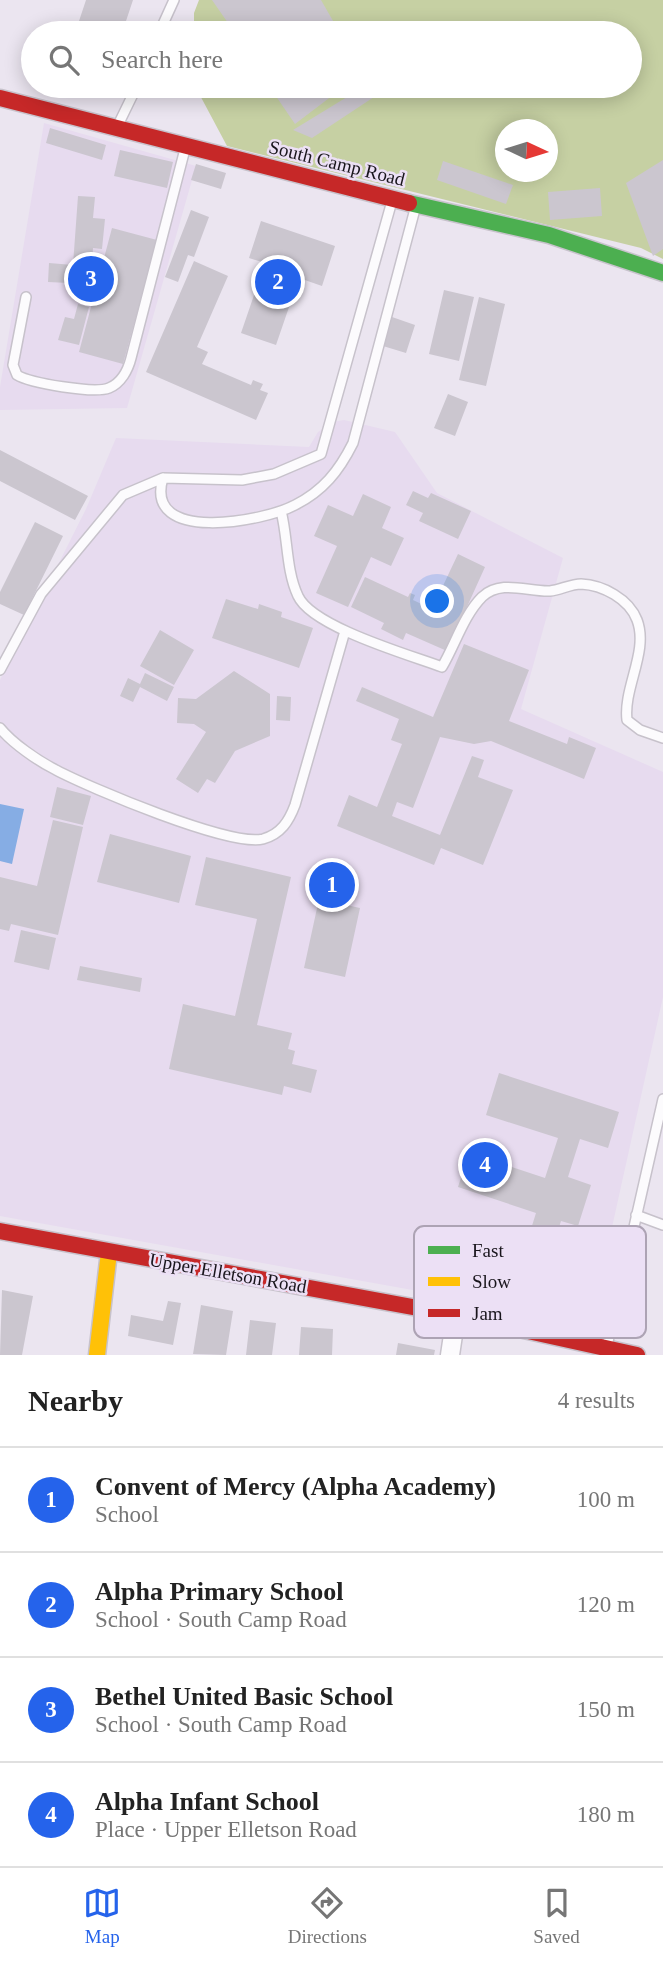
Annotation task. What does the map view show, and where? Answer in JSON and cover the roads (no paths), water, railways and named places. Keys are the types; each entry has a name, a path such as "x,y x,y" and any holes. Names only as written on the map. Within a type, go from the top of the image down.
{"street":[{"name":"South Camp Road","path":"0,98 416,205 549,235 663,272"},
{"name":"Upper Elletson Road","path":"0,1231 414,1307"},
{"path":"97,1355 109,1252"},
{"name":"Upper Elletson Road","path":"561,1338 637,1355"}],"lane":[{"path":"164,21 173,0"},
{"path":"117,128 131,98"},
{"path":"26,298 13,365 17,375 95,390 108,388 118,381 127,371 131,358 186,146"},
{"path":"0,670 41,594 123,495 163,478 242,480 274,474 321,454 393,199"},
{"path":"163,478 159,492 162,505 176,517 220,523 281,511 329,482 341,468 353,443 416,205"},
{"path":"281,511 298,598 308,610 345,631 442,667 468,616 484,595 511,586 549,591 581,584 605,590 627,602 638,621 640,642 625,705 627,720 640,730 663,738"},
{"path":"0,728 54,769 163,815 245,840 264,839 280,830 295,805 345,631"},
{"path":"634,1226 663,1099"},
{"path":"636,1216 663,1225"},
{"path":"607,1348 609,1338"}],"water":[{"path":"0,804 24,809 12,864 0,861"}],"place":[{"name":"Bethel United Basic School","path":"91,279"},
{"name":"Alpha Primary School","path":"278,282"},
{"name":"Convent of Mercy (Alpha Academy)","path":"332,885"},
{"name":"Alpha Infant School","path":"485,1165"}]}
